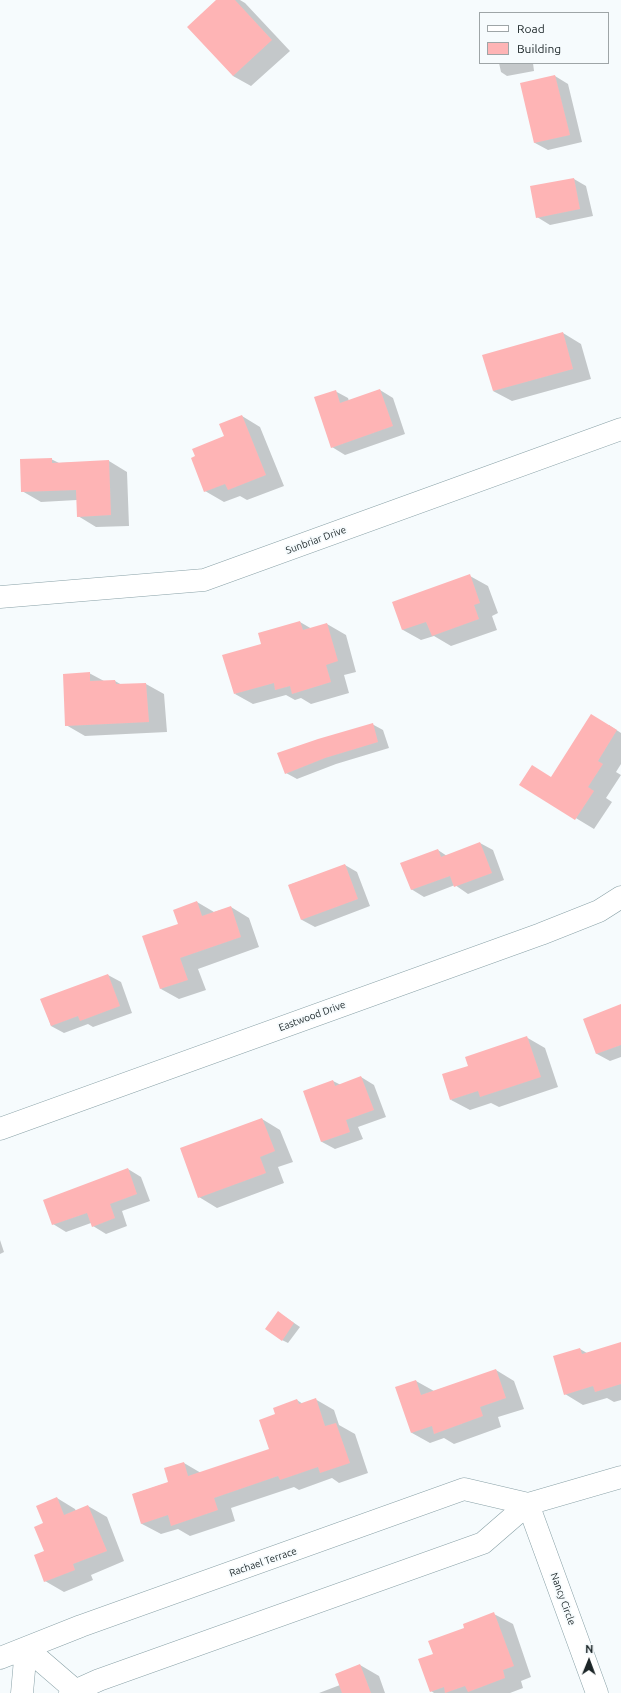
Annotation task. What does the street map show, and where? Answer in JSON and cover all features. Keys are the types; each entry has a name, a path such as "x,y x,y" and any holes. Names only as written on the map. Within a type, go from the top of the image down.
{"street":[{"name":"Sunbriar Drive","path":"0,597 204,580 621,429"},
{"name":"Eastwood Drive","path":"0,1129 541,934 599,911 621,897"},
{"name":"Rachael Terrace","path":"74,1692 99,1680 483,1543 528,1504 621,1477"},
{"name":"Rachael Terrace","path":"0,1658 81,1626 464,1489 528,1504"},
{"name":"Nancy Circle","path":"528,1504 597,1693"},
{"path":"26,1648 74,1692"},
{"path":"22,1693 26,1648"}],"building":[{"path":"216,0 235,0 272,40 233,76 187,27"},
{"path":"555,75 570,135 534,143 520,83"},
{"path":"574,178 580,209 536,218 530,186"},
{"path":"563,332 573,369 493,391 482,355"},
{"path":"380,389 393,426 331,448 314,397 336,390 340,403"},
{"path":"242,415 266,475 228,490 225,484 204,492 191,458 195,456 192,449 224,436 219,424"},
{"path":"52,458 52,463 109,460 111,515 77,517 76,490 21,492 20,459"},
{"path":"470,574 480,603 474,605 479,619 432,636 426,622 402,630 392,602"},
{"path":"300,621 303,630 327,623 338,661 326,665 331,682 292,694 290,686 275,690 274,683 234,694 222,655 261,644 258,633"},
{"path":"90,672 90,681 115,680 116,684 146,683 149,722 65,726 63,674"},
{"path":"591,714 617,730 598,761 603,764 588,787 594,791 575,820 519,785 532,765 551,777"},
{"path":"373,723 378,742 325,758 285,774 277,753"},
{"path":"480,842 492,873 454,887 450,876 411,890 400,863 438,849 441,857"},
{"path":"345,864 358,899 301,920 288,885"},
{"path":"197,901 202,916 231,906 241,937 180,958 188,980 160,989 142,936 178,924 173,910"},
{"path":"108,974 120,1006 80,1021 78,1016 51,1026 40,999"},
{"path":"621,1004 621,1045 596,1054 583,1019"},
{"path":"527,1036 541,1077 480,1097 478,1091 450,1100 442,1074 468,1066 465,1057"},
{"path":"361,1076 374,1110 346,1120 350,1132 321,1142 303,1091 333,1080 335,1086"},
{"path":"262,1118 275,1151 260,1157 266,1173 198,1198 180,1148"},
{"path":"128,1168 137,1194 110,1204 115,1218 92,1227 87,1213 52,1225 43,1200"},
{"path":"278,1311 294,1323 282,1341 265,1329"},
{"path":"621,1342 621,1384 595,1392 593,1386 564,1395 553,1356 580,1348 582,1354"},
{"path":"496,1369 506,1398 480,1407 483,1416 434,1434 432,1426 411,1433 395,1387 416,1380 421,1395"},
{"path":"316,1398 325,1426 336,1423 350,1463 320,1473 318,1467 280,1480 278,1476 214,1498 218,1510 171,1526 168,1515 141,1524 132,1494 168,1482 164,1468 184,1462 188,1476 269,1449 259,1420 275,1414 273,1408 297,1399 299,1404"},
{"path":"57,1497 64,1515 88,1505 107,1551 73,1564 75,1570 44,1582 34,1555 44,1551 34,1527 43,1523 36,1506"},
{"path":"494,1612 514,1666 503,1670 505,1678 468,1692 465,1686 445,1693 444,1687 430,1692 418,1659 433,1654 428,1641 464,1628 463,1624"},
{"path":"360,1664 371,1693 342,1693 335,1674"}]}
